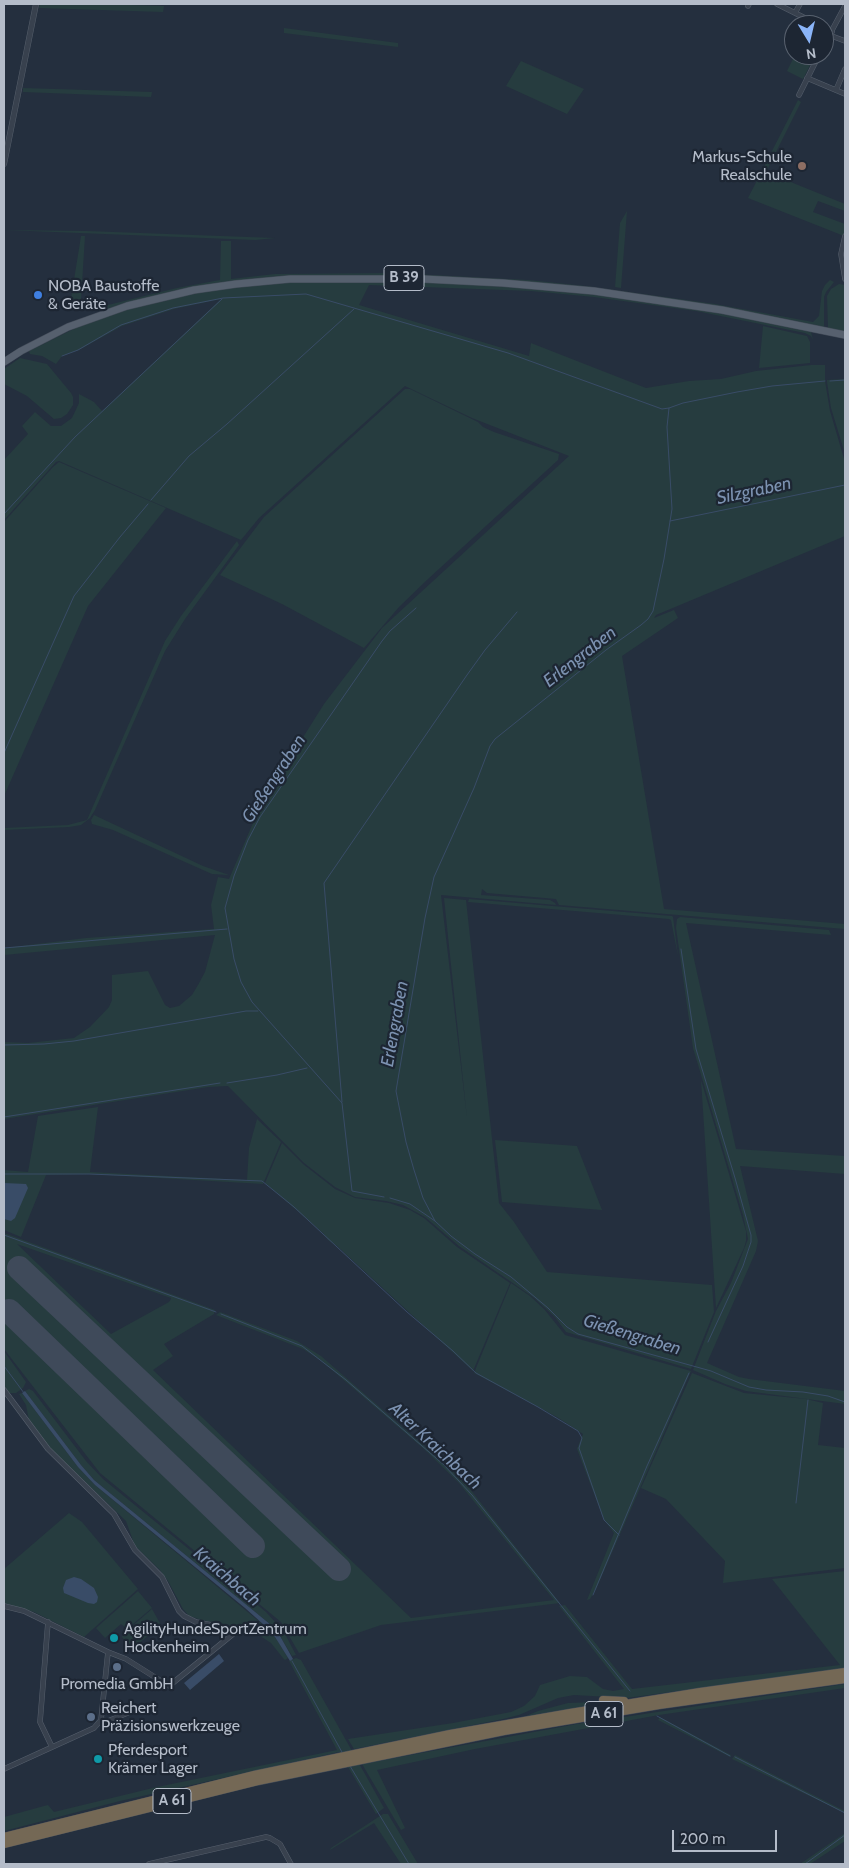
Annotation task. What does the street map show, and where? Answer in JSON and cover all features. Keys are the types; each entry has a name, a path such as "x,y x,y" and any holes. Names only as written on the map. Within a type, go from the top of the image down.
{"highway":[{"name":"A 61","path":"4,1836 170,1794 501,1725 639,1702 845,1672"},
{"name":"A 61","path":"363,1755 703,1698 845,1679"},
{"path":"603,1700 639,1702"},
{"path":"501,1725 525,1715"},
{"name":"A 61","path":"4,1844 339,1760"}],"main road":[{"name":"B 39","path":"4,362 40,341 78,323 140,302 194,290 236,284 308,278 423,279 586,290 713,309 845,335"}],"street":[{"path":"4,164 36,4"},
{"path":"777,4 799,15"},
{"path":"795,13 800,4"},
{"path":"834,26 845,6"},
{"path":"799,94 814,65"},
{"path":"836,90 845,69"},
{"path":"807,78 845,94"},
{"path":"845,238 841,254 845,279"},
{"path":"4,1390 48,1449 114,1514 135,1550 162,1577 179,1611 196,1622 238,1630 169,1686 126,1659 24,1611 4,1606"},
{"path":"48,1622 40,1722 52,1747"},
{"path":"4,1769 94,1728 101,1720 108,1652"},
{"path":"101,1720 108,1721 130,1712"},
{"path":"149,1864 266,1837 280,1844 291,1864"}],"green space":[{"path":"40,4 164,6 163,12 39,8"},
{"path":"284,28 398,43 398,47 284,33"},
{"path":"521,61 584,89 567,114 506,86"},
{"path":"790,65 810,65 803,79 787,71"},
{"path":"23,88 152,92 151,97 23,92"},
{"path":"798,100 801,102 766,172 845,204 845,211 818,201 813,212 845,224 844,236 748,198"},
{"path":"627,211 621,288 615,287 620,223"},
{"path":"4,230 87,231 275,238 255,240"},
{"path":"81,236 85,236 81,300 84,303 108,305 177,288 220,280 221,241 231,241 231,279 275,274 395,273 528,280 715,304 813,322 819,316 822,291 825,285 830,280 834,282 824,297 824,328 636,296 355,276 180,290 106,310 92,306 70,305"},
{"path":"290,281 425,281 560,290 692,307 811,332 813,340 811,336 805,333 696,311 594,297 531,291 369,285 359,305 529,356 531,343 646,388 689,381 721,379 756,371 825,365 825,381 830,411 845,462 845,536 656,615 654,618 674,610 678,618 622,656 664,909 845,924 845,929 559,905 556,899 487,893 482,889 481,895 550,900 556,905 441,895 467,1118 444,898 466,900 499,1203 547,1272 712,1285 714,1312 691,1369 566,1332 555,1317 533,1297 459,1246 425,1217 403,1205 355,1197 335,1187 304,1163 228,1086 208,1087 4,1119 4,1042 28,1043 74,1038 90,1027 109,1007 112,1000 112,975 148,971 165,1005 170,1008 179,1006 192,995 205,972 215,935 4,955 4,948 86,938 214,929 211,905 218,877 229,879 253,823 273,785 324,704 382,628 569,456 472,418 405,386 259,518 241,540 59,461 56,462 4,520 4,460 28,434 22,426 35,412 51,426 61,426 72,418 79,403 79,394 94,402 102,411 221,299 174,309 122,326 79,350 62,356 56,364 42,356 30,354 29,351 94,319 156,300 220,288"},
{"path":"839,284 845,285 844,332 828,328 827,296 831,289"},
{"path":"763,326 807,336 810,342 810,363 759,368"},
{"path":"20,358 47,364 73,397 73,405 67,414 61,418 54,419 27,396 4,384 4,369"},
{"path":"845,379 845,454 831,408 827,380"},
{"path":"405,389 410,389 478,422 483,427 494,432 559,454 558,460 399,607 364,648 282,604 220,575 264,517"},
{"path":"59,462 166,508 88,606 4,796 4,522"},
{"path":"237,541 239,545 185,619 165,651 90,818 81,825 69,827 4,830 4,828 68,825 87,820 165,641 181,616"},
{"path":"94,815 203,866 229,875 212,874 113,830 92,824 91,820"},
{"path":"469,899 672,916 678,956 671,920 669,919 468,902"},
{"path":"680,917 829,930 831,935 686,923 736,1149 845,1156 845,1174 740,1166 758,1241 756,1251 707,1363 739,1377 845,1391 845,1404 746,1391 693,1370 716,1311 731,1283 748,1239 743,1215 693,1048 676,928 677,919"},
{"path":"701,1080 746,1231 744,1248 716,1308"},
{"path":"98,1107 90,1172 247,1180 249,1148 257,1119 281,1142 263,1184 90,1174 46,1175 21,1237 4,1230 4,1170 28,1172 38,1116"},
{"path":"495,1140 577,1146 602,1210 502,1202"},
{"path":"282,1143 303,1164 335,1189 355,1198 389,1203 410,1210 424,1218 457,1247 510,1283 473,1371 337,1246 328,1240 323,1233 265,1183"},
{"path":"4,1233 215,1310 214,1314 164,1344 173,1356 153,1370 411,1618 554,1600 459,1483 424,1449 339,1376 303,1349 216,1315 220,1312 297,1341 321,1356 462,1479 560,1603 381,1625 299,1653 281,1622 100,1473 4,1349","holes":["17,1244 171,1298 169,1302 111,1334"]},
{"path":"511,1283 530,1296 544,1309 565,1335 691,1371 597,1587 590,1599 587,1600 614,1533 604,1520 577,1449 583,1434 557,1417 474,1373"},
{"path":"4,1351 26,1382 23,1388 16,1393 9,1393 4,1387"},
{"path":"692,1373 744,1393 806,1399 823,1403 818,1445 845,1448 845,1568 723,1583 725,1561 666,1499 641,1488"},
{"path":"29,1389 33,1391 86,1461 103,1479 266,1612 284,1632 296,1655 292,1656 271,1625 94,1480 25,1391"},
{"path":"22,1393 78,1467 95,1485 267,1628 288,1658 285,1660 271,1643 254,1632 240,1627 189,1616 159,1569 135,1546 126,1521 51,1449 29,1420 26,1405 19,1394"},
{"path":"69,1513 82,1522 138,1589 84,1637 34,1612 4,1603 4,1569"},
{"path":"845,1571 845,1668 627,1698 574,1695 558,1698 519,1715 503,1719 354,1749 348,1739 511,1712 524,1706 535,1696 540,1685 570,1676 587,1677 603,1689 613,1691 624,1689 559,1606 565,1605 632,1689 840,1665 772,1579"},
{"path":"138,1591 152,1608 127,1629 121,1624 105,1638 96,1628"},
{"path":"152,1609 161,1625 132,1649 122,1637 123,1634"},
{"path":"296,1658 301,1660 384,1808 376,1814 339,1752 120,1801 4,1831 4,1817 48,1805 54,1812 157,1787 337,1750 289,1661"},
{"path":"845,1684 845,1688 659,1715 475,1749 377,1770 405,1828 401,1830 362,1764 577,1724"},
{"path":"611,1702 526,1716 568,1703"},
{"path":"660,1717 731,1755 730,1757 658,1720"},
{"path":"735,1755 845,1811 845,1813 732,1759"},
{"path":"383,1814 388,1814 418,1864 401,1864 374,1823 330,1850 331,1848"},
{"path":"845,1833 845,1841 810,1864 800,1864"}],"water":[{"path":"4,1183 26,1184 28,1188 15,1218 11,1221 4,1219"},
{"path":"25,1391 94,1480 271,1625 280,1636 293,1659 290,1661 275,1637 245,1608 95,1485 78,1467 22,1393"},
{"path":"74,1577 81,1579 94,1588 98,1597 97,1602 94,1604 88,1603 64,1593 63,1588 66,1580"},
{"path":"219,1654 224,1661 190,1690 184,1683"}],"waterway":[{"name":"Erlengraben","path":"62,356 78,350 121,325 173,308 223,298 306,294 508,353 662,409 669,408 667,427 672,509 653,611 641,625 606,650 495,739 490,746 474,788 434,877 425,918 396,1091 406,1142 414,1170 423,1198 435,1221"},
{"path":"4,514 75,437 222,299"},
{"path":"151,500 189,456 354,309"},
{"path":"830,381 845,380"},
{"path":"669,408 683,403 737,392 772,386 825,381"},
{"name":"Silzgraben","path":"670,521 845,485"},
{"path":"4,753 74,596 148,504"},
{"name":"Gießengraben","path":"384,1197 352,1191 342,1103 252,1002 241,982 234,959 225,908 234,876 248,840 260,817 382,641 390,631 416,608"},
{"path":"342,1102 324,883 467,675 517,612"},
{"path":"4,948 227,929"},
{"path":"681,949 696,1049 751,1235 751,1242 743,1266 708,1342"},
{"path":"4,1045 74,1041 246,1011 258,1011"},
{"path":"227,1083 307,1068"},
{"path":"4,1117 220,1083"},
{"path":"4,1174 89,1174 262,1181 294,1207 476,1373 578,1431 582,1438 579,1448 604,1520 619,1535"},
{"name":"Gießengraben","path":"390,1198 410,1204 435,1221 475,1254 511,1277 548,1308 567,1327 578,1334 711,1371 749,1387 803,1392 828,1396 845,1402"},
{"name":"Alter Kraichbach","path":"4,1235 216,1312"},
{"name":"Alter Kraichbach","path":"221,1314 302,1346 346,1380 444,1465 472,1495 630,1691"},
{"name":"Kraichbach","path":"4,1366 24,1393"},
{"path":"593,1595 647,1466 689,1373"},
{"path":"796,1503 808,1400"},
{"name":"Kraichbach","path":"292,1661 343,1754"},
{"name":"Alter Kraichbach","path":"657,1716 730,1756"},
{"name":"Alter Kraichbach","path":"735,1757 845,1813"},
{"name":"Kraichbach","path":"350,1766 409,1864"},
{"name":"Alter Kraichbach","path":"805,1864 845,1835"}],"runway":[{"path":"19,1268 339,1569"},
{"path":"9,1311 253,1546"}],"place":[{"name":"Markus-Schule Realschule","path":"802,166"},
{"name":"NOBA Baustoffe & Geräte","path":"38,295"},
{"name":"AgilityHundeSportZentrum Hockenheim","path":"114,1638"},
{"name":"Promedia GmbH","path":"117,1667"},
{"name":"Reichert Präzisionswerkzeuge","path":"91,1717"},
{"name":"Pferdesport Krämer Lager","path":"98,1759"}]}
